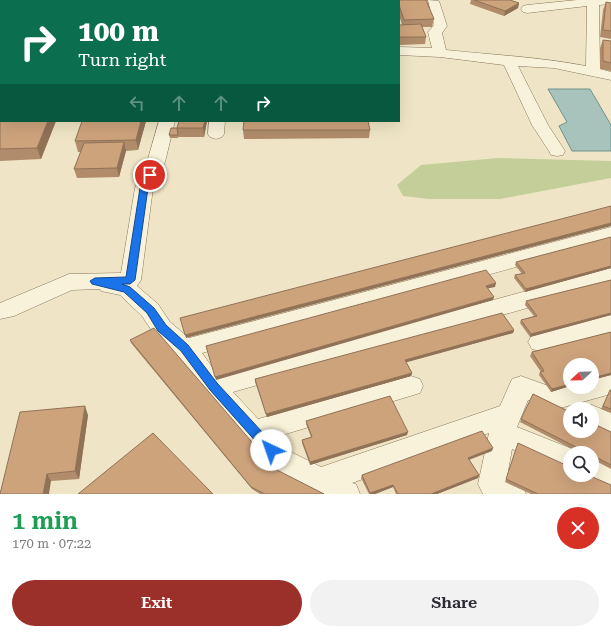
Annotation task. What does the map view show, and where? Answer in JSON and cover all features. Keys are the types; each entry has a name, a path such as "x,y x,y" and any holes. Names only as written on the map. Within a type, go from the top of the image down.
{"street":[{"path":"527,9 611,0"},
{"path":"433,1 441,26 435,32 440,53"},
{"path":"593,2 593,73"},
{"path":"400,52 440,53 509,61 554,64 611,76"},
{"path":"509,61 540,126 556,151"},
{"path":"0,311 6,310 69,282 130,280 144,188 156,162 167,122"},
{"path":"184,348 611,234"},
{"path":"214,387 611,276"},
{"path":"95,281 127,289 150,310 162,328 184,348 214,387 279,460 346,494"},
{"path":"540,342 611,322"},
{"path":"553,399 611,384"},
{"path":"254,432 411,386"},
{"path":"512,494 492,484 506,423 521,386 563,403"},
{"path":"599,419 611,425"},
{"path":"320,481 506,423 563,457"},
{"path":"599,473 611,477"}],"green space":[{"path":"498,158 611,161 611,178 500,199 429,199 403,196 397,185 421,165"}],"water":[{"path":"548,89 590,89 611,125 611,151 572,151 559,126 567,122"}],"building":[{"path":"400,0 426,0 434,19 404,20 400,8"},
{"path":"474,0 510,0 519,3 505,11"},
{"path":"606,2 611,3 611,31 603,30"},
{"path":"421,24 426,37 400,37 400,25"},
{"path":"603,40 611,41 611,63 603,61"},
{"path":"0,122 48,122 37,148 0,149"},
{"path":"82,122 141,122 136,140 75,141"},
{"path":"179,122 205,122 203,128 177,128"},
{"path":"244,122 368,122 370,130 243,130"},
{"path":"171,128 177,128 178,135 169,135"},
{"path":"124,142 117,168 74,169 84,143"},
{"path":"611,206 611,223 185,335 180,318"},
{"path":"611,237 611,266 526,289 515,275 525,273 516,262"},
{"path":"486,270 496,283 486,286 494,297 215,377 206,346"},
{"path":"611,280 611,313 531,334 521,320 537,316 526,301"},
{"path":"502,313 514,330 405,360 412,373 266,414 255,379"},
{"path":"154,328 275,469 324,494 265,494 251,487 130,340"},
{"path":"611,332 611,373 599,376 599,358 563,358 563,386 552,389 540,372 544,371 532,352"},
{"path":"611,390 611,409 603,406"},
{"path":"533,394 563,409 563,438 599,438 599,426 611,432 611,465 599,459 599,446 574,446 521,419"},
{"path":"390,396 408,432 310,462 302,440 312,437 306,421"},
{"path":"85,406 75,471 47,474 43,494 0,494 20,412"},
{"path":"482,431 493,448 468,458 479,475 431,494 398,494 393,485 370,493 362,475"},
{"path":"153,433 213,494 78,494"},
{"path":"518,443 563,464 563,482 599,482 599,480 611,485 611,494 538,494 506,479"}],"route":[{"path":"150,175 144,188 130,280 95,281 127,289 150,310 162,328 184,348 214,387 271,450"}]}
